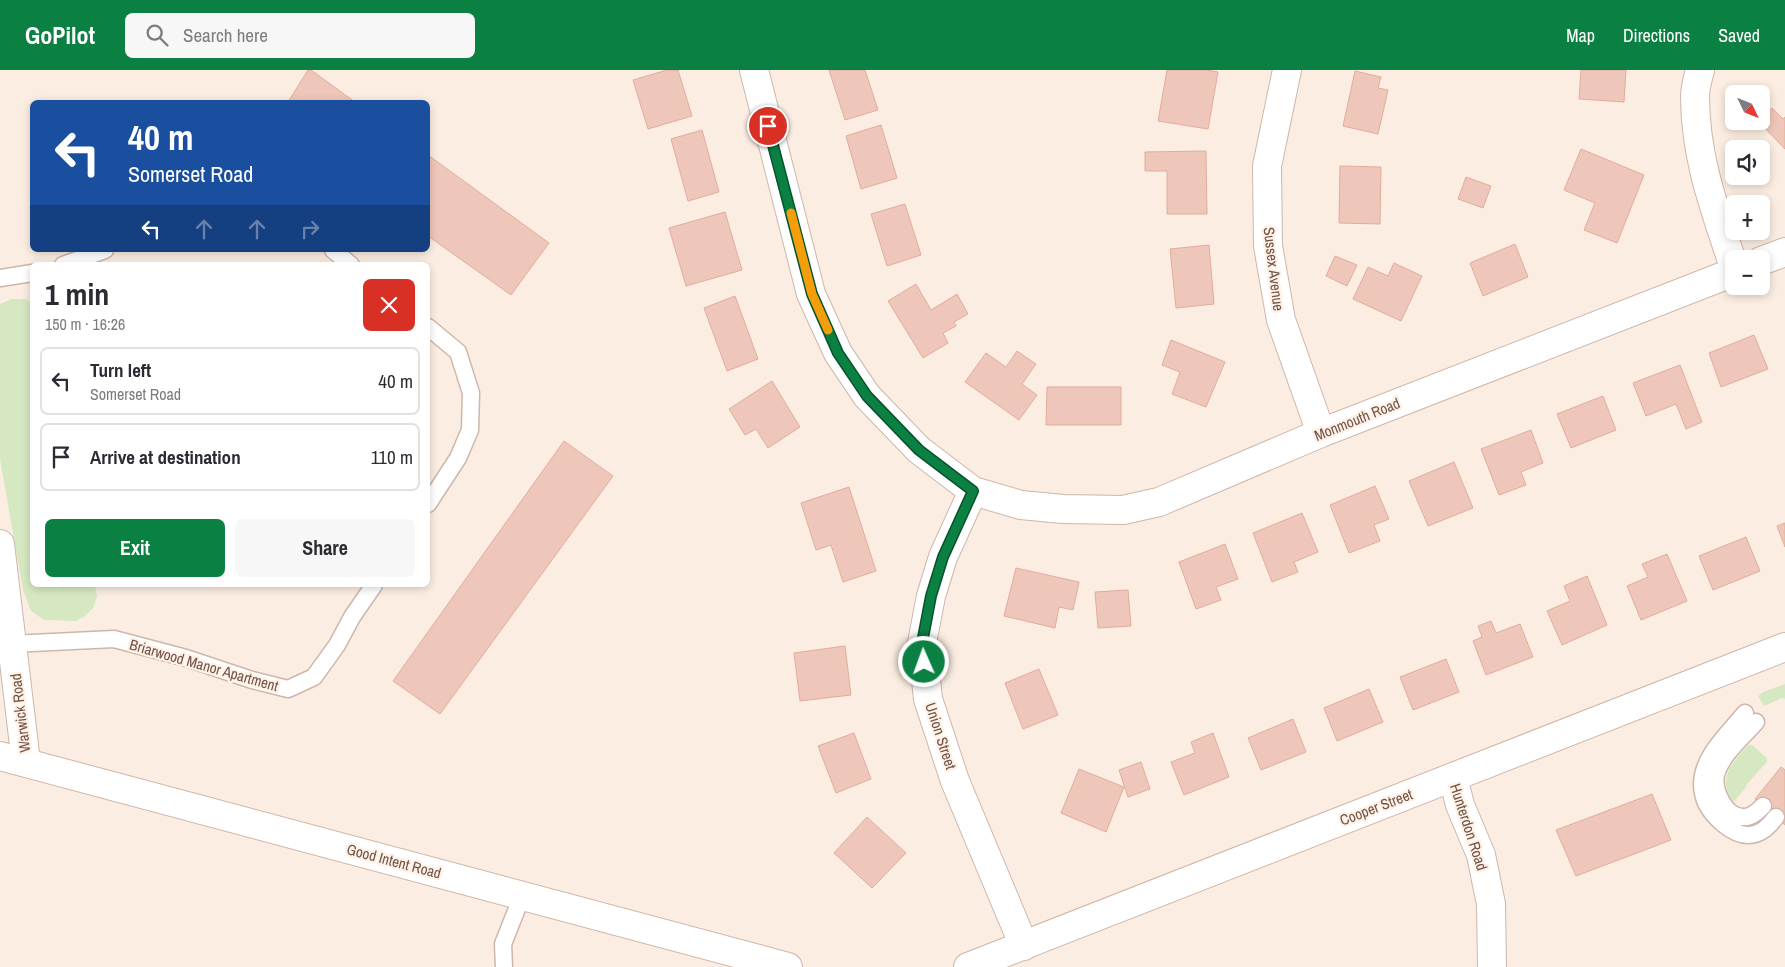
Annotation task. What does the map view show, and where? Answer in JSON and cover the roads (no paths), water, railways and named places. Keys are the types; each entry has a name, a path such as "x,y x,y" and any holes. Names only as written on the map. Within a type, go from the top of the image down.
{"street":[{"name":"Monmouth Road","path":"754,70 812,294 838,353 867,396 919,450 973,491 1021,506 1123,510 1159,502 1321,433 1725,276"},
{"name":"Sussex Avenue","path":"1287,70 1267,166 1268,246 1281,320 1321,433"},
{"path":"1700,70 1695,95 1700,156 1710,196 1728,250"},
{"path":"1770,258 1785,252"},
{"name":"Union Street","path":"973,491 943,557 931,596 922,643 928,699 955,781 1024,946"},
{"name":"Warwick Road","path":"0,544 11,644 13,759"},
{"name":"Cooper Street","path":"968,967 1785,647"},
{"name":"Good Intent Road","path":"13,759 788,967"},
{"name":"Hunterdon Road","path":"1453,777 1460,805 1481,855 1491,904 1492,967"}],"lane":[{"path":"71,262 99,252"},
{"path":"335,252 347,262"},
{"path":"0,278 30,273"},
{"path":"430,329 458,352 471,392 470,430 458,458 430,501"},
{"name":"Briarwood Manor Apartment","path":"11,644 114,639 186,658 252,680 288,689 314,677 337,645 352,617 373,587"},
{"path":"1763,806 1750,816 1734,815 1720,799 1716,787 1716,776 1722,762 1750,717 1712,753 1702,784 1705,803 1716,817 1731,830 1748,835 1764,831 1776,818"},
{"path":"504,967 502,944 522,896"}]}
